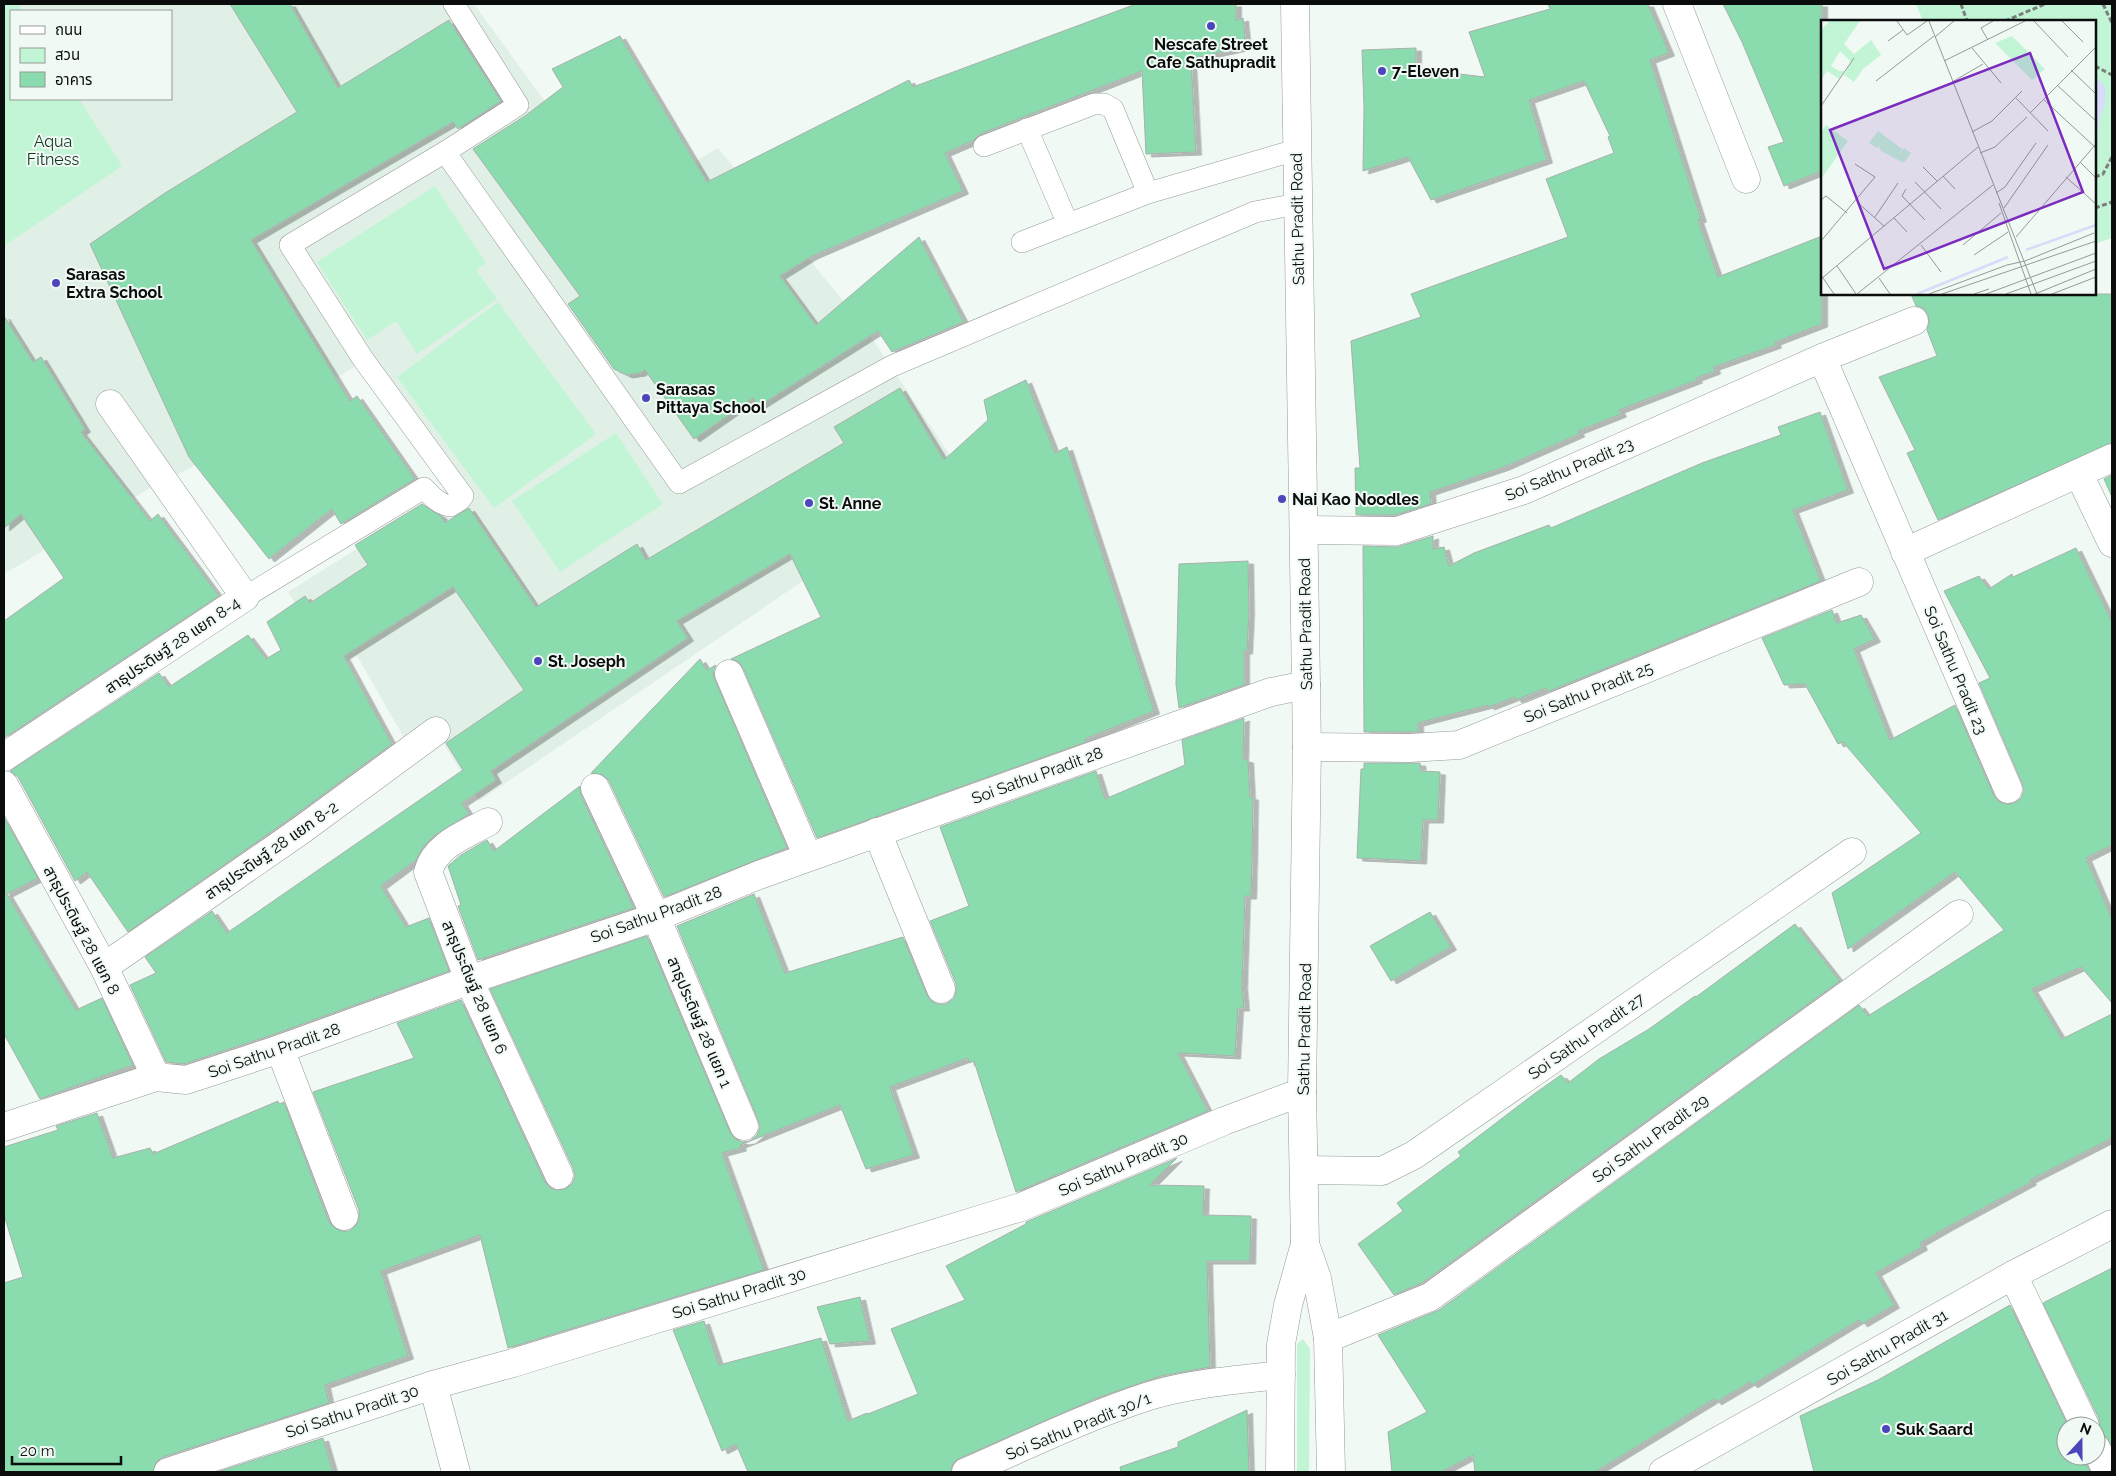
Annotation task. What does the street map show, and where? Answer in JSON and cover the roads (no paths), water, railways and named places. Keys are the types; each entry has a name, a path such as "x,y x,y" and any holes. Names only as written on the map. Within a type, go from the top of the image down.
{"street":[{"name":"Sathu Pradit Road","path":"1280,1472 1281,1344 1288,1306 1305,1244 1302,1092 1307,747 1295,4"},
{"path":"1677,4 1746,179"},
{"name":"Soi Sathu Pradit 23","path":"1304,530 1397,531 1524,490 1822,358 1914,321"},
{"name":"Soi Sathu Pradit 23","path":"1822,358 2008,789"},
{"name":"สาธุประดิษฐ์ 28 แยก 8-4","path":"4,757 245,597 110,404"},
{"path":"1905,552 2112,458"},
{"path":"2079,474 2112,543"},
{"name":"Soi Sathu Pradit 25","path":"1307,747 1409,748 1459,745 1858,582"},
{"path":"729,674 808,857"},
{"name":"Soi Sathu Pradit 28","path":"4,1127 156,1077 186,1080 280,1049 469,980 656,917 808,857 1270,692 1306,684"},
{"name":"สาธุประดิษฐ์ 28 แยก 8-2","path":"104,967 300,831 436,731"},
{"name":"สาธุประดิษฐ์ 28 แยก 8","path":"4,786 104,967 156,1077"},
{"name":"สาธุประดิษฐ์ 28 แยก 1","path":"595,788 656,917 744,1126"},
{"name":"สาธุประดิษฐ์ 28 แยก 6","path":"488,822 438,853 431,862 428,872 469,980 559,1175"},
{"path":"877,832 941,988"},
{"name":"Soi Sathu Pradit 27","path":"1304,1170 1382,1171 1414,1155 1852,852"},
{"name":"Soi Sathu Pradit 29","path":"1328,1338 1430,1297 1959,914"},
{"path":"280,1049 344,1216"},
{"name":"Soi Sathu Pradit 30","path":"168,1472 433,1385 514,1363 1021,1207 1224,1121 1302,1092"},
{"name":"Soi Sathu Pradit 31","path":"1663,1472 2013,1275 2112,1224"},
{"name":"Sathu Pradit Road","path":"1305,1244 1316,1278 1328,1338 1331,1472"},
{"path":"2013,1275 2080,1416"},
{"name":"Soi Sathu Pradit 30/1","path":"966,1472 1150,1396 1221,1381 1281,1375"},
{"path":"433,1385 456,1472"}],"lane":[{"path":"245,597 424,488 435,500 444,505 450,506 460,500 462,496 363,359 290,245 445,152 518,105 454,4"},
{"path":"984,146 1094,104 1104,104 1113,109 1148,193"},
{"path":"1027,130 1068,224"},
{"path":"1022,242 1148,193 1296,150"},
{"path":"445,152 679,482 892,366 1255,212 1297,204"}],"water":[{"path":"2096,80 2105,88 2106,94 2098,127 2096,150"}],"place":[{"name":"Nescafe Street Cafe Sathupradit","path":"1211,26"},
{"name":"7-Eleven","path":"1382,71"},
{"name":"Sarasas Extra School","path":"56,283"},
{"name":"Sarasas Pittaya School","path":"646,398"},
{"name":"Nai Kao Noodles","path":"1282,499"},
{"name":"St. Anne","path":"809,503"},
{"name":"St. Joseph","path":"538,661"},
{"name":"Suk Saard","path":"1886,1429"}],"park label":[{"name":"Aqua Fitness","path":"53,150"}]}
